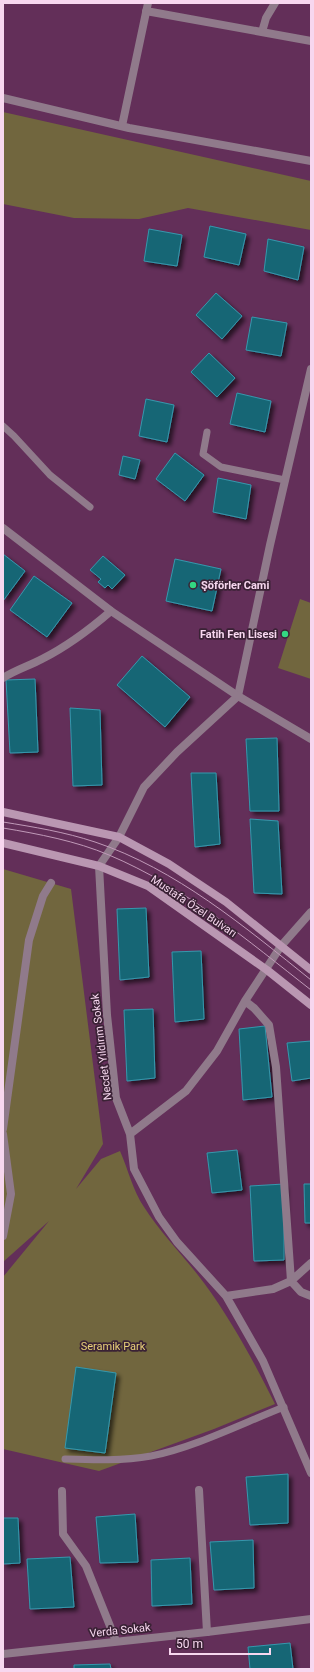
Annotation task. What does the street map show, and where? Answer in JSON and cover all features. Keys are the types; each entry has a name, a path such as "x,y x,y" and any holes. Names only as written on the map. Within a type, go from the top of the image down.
{"main road":[{"name":"Mustafa Özel Bulvarı","path":"3,812 119,837 169,864 219,898 311,970"},
{"name":"Mustafa Özel Bulvarı","path":"3,843 99,866 148,886 267,970 311,1005"}],"street":[{"path":"262,32 266,18 275,3"},
{"path":"122,126 147,7 311,41"},
{"path":"3,98 122,126 311,161"},
{"path":"99,866 119,837 144,787 177,752 238,696 311,369"},
{"path":"3,528 111,612 238,696 311,739"},
{"path":"3,678 12,672 42,660 80,637 111,612"},
{"name":"Necdet Yıldırım Sokak","path":"99,866 107,1014 116,1098 130,1134 134,1169 159,1217 177,1242 226,1296 263,1360 311,1473"},
{"path":"3,1129 29,940 43,896 51,883"},
{"path":"130,1134 186,1091 217,1051 245,1001 267,970 281,946 311,912"},
{"path":"245,1001 254,1008 269,1025 276,1066 291,1282 301,1292 311,1296"},
{"path":"3,1134 11,1194 3,1236"},
{"path":"226,1296 273,1289 291,1282 311,1263"},
{"path":"199,1490 207,1632"},
{"path":"62,1491 63,1534 86,1566 116,1641"},
{"name":"Verda Sokak","path":"3,1654 311,1619"}],"lane":[{"path":"3,426 50,475 90,507"},
{"path":"206,432 203,454 221,467 285,480"},
{"path":"65,1459 88,1460 150,1456 172,1450 284,1407"}],"green space":[{"path":"3,112 311,181 311,230 188,208 139,219 74,218 3,204"},
{"path":"300,599 311,603 311,679 278,668"},
{"name":"Seramik Park","path":"3,869 71,889 103,1144 76,1189 101,1159 120,1151 140,1201 158,1227 204,1283 224,1312 251,1357 275,1404 214,1429 99,1471 3,1449 3,1277 49,1221 3,1262"}],"building":[{"path":"210,226 246,234 239,265 204,257"},
{"path":"149,229 182,235 177,266 144,261"},
{"path":"268,239 304,247 298,280 264,271"},
{"path":"216,293 242,316 222,339 196,315"},
{"path":"252,317 287,323 281,356 246,350"},
{"path":"209,353 235,378 217,397 191,372"},
{"path":"237,393 271,401 265,432 230,424"},
{"path":"146,399 174,405 167,442 139,436"},
{"path":"175,453 204,475 185,501 156,479"},
{"path":"123,456 140,460 135,479 119,475"},
{"path":"218,478 251,485 246,519 213,512"},
{"path":"3,554 25,571 3,601"},
{"path":"103,556 125,575 112,589 108,585 105,588 98,582 101,579 90,570"},
{"name":"Şöförler Cami","path":"175,559 221,569 212,611 166,601"},
{"path":"34,576 72,603 47,637 10,610"},
{"path":"142,656 190,697 165,727 117,685"},
{"path":"35,679 38,752 10,753 6,680"},
{"path":"70,708 100,710 102,785 73,786"},
{"path":"277,738 279,811 250,811 246,739"},
{"path":"191,773 216,773 220,844 195,847"},
{"path":"250,819 278,821 282,894 254,893"},
{"path":"146,908 149,977 120,980 117,909"},
{"path":"201,951 204,1019 175,1022 172,952"},
{"path":"153,1009 155,1078 127,1081 124,1010"},
{"path":"265,1026 272,1097 243,1100 239,1029"},
{"path":"311,1041 311,1078 292,1081 287,1043"},
{"path":"237,1150 242,1190 212,1193 207,1153"},
{"path":"284,1184 284,1260 254,1261 250,1186"},
{"path":"304,1184 311,1184 311,1223 305,1223"},
{"path":"76,1367 116,1373 105,1453 65,1448"},
{"path":"288,1474 288,1523 250,1525 246,1477"},
{"path":"135,1514 138,1562 100,1563 96,1517"},
{"path":"3,1518 18,1518 20,1563 3,1564"},
{"path":"253,1540 254,1588 214,1590 210,1542"},
{"path":"70,1557 74,1607 30,1609 27,1559"},
{"path":"190,1558 192,1604 152,1606 151,1560"},
{"path":"290,1643 293,1669 250,1669 248,1647"},
{"path":"110,1664 111,1669 74,1669 74,1665"}],"tram line":[{"path":"3,822 84,838 125,854 154,868 209,901 311,980"},
{"path":"3,828 44,835 84,846 109,855 137,868 164,883 214,916 311,990"}],"place":[{"name":"Şöförler Cami","path":"193,585"},
{"name":"Fatih Fen Lisesi","path":"285,634"}]}
